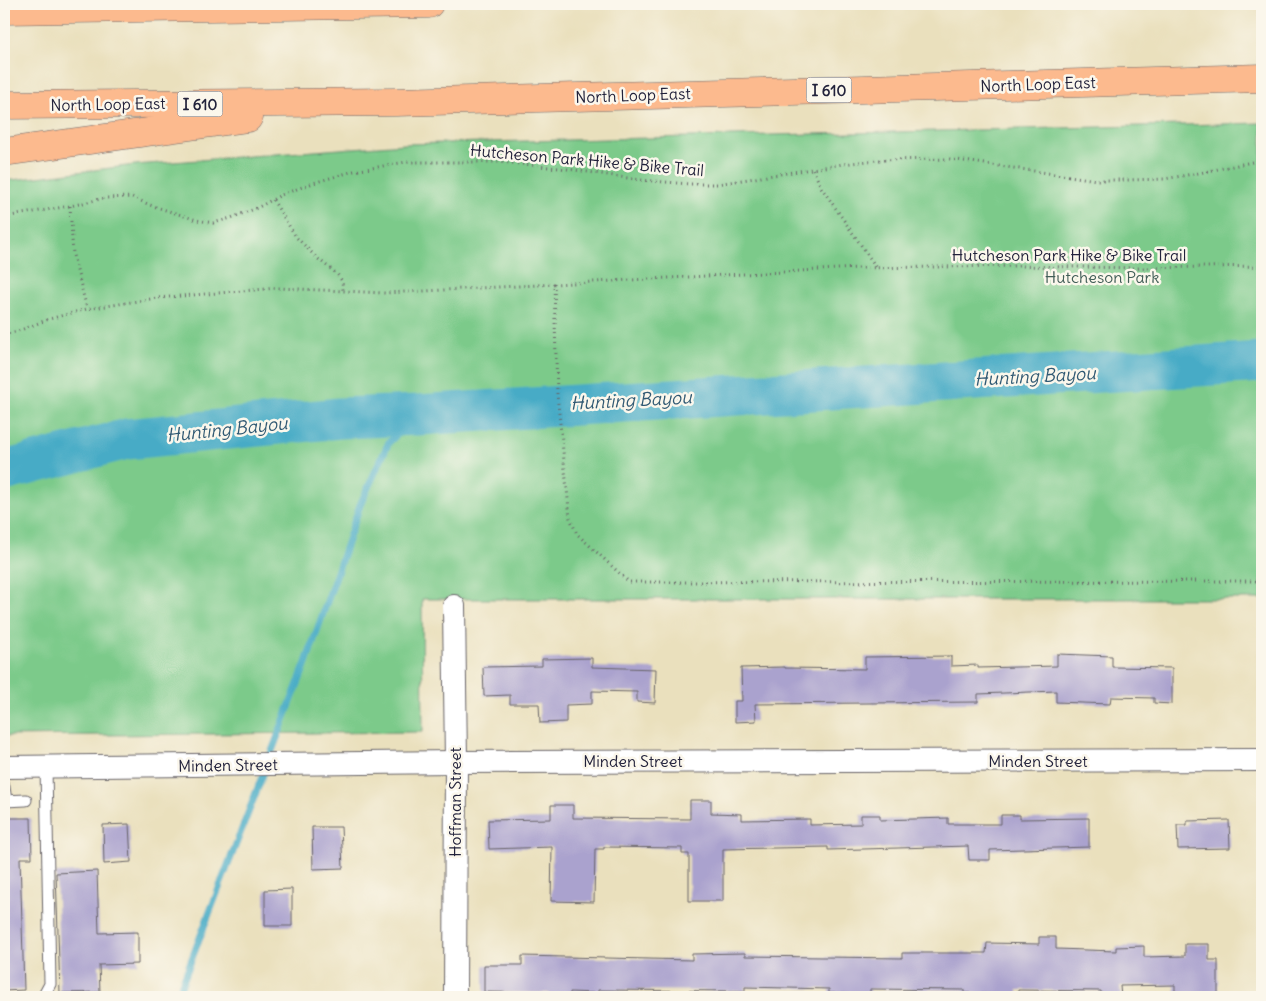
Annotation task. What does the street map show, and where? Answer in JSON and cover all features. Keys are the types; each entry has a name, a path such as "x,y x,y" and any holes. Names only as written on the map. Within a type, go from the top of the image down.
{"highway":[{"path":"4,10 429,4"},
{"name":"North Loop East","path":"4,105 396,102 1262,78"},
{"path":"4,152 241,119 396,102"}],"street":[{"name":"Hoffman Street","path":"454,606 456,762 455,997"},
{"name":"Minden Street","path":"4,767 456,762 1262,760"}],"lane":[{"path":"42,997 50,984 46,767"},
{"path":"4,787 5,801 26,800"}],"path":[{"name":"Hutcheson Park Hike & Bike Trail","path":"4,217 105,198 132,197 150,205 197,220 213,223 231,218 313,183 354,171 406,162 502,162 568,169 641,180 717,184 877,160 950,159 1096,180 1125,180 1164,179 1262,160"},
{"path":"813,169 821,187 877,268"},
{"path":"273,200 296,237 317,258 337,274 342,281 343,291"},
{"path":"70,206 73,255 87,309"},
{"name":"Hutcheson Park Hike & Bike Trail","path":"4,335 49,319 87,309 157,298 278,288 386,293 877,268 1262,266"},
{"path":"554,283 557,394 570,518 577,534 629,582 1262,581"}],"green space":[{"name":"Hutcheson Park","path":"1262,123 1262,599 422,599 423,732 4,736 4,181 135,165 404,144"}],"building":[{"path":"1057,654 1112,656 1112,667 1172,668 1172,704 1154,703 1154,698 1111,697 1110,704 1056,702 1056,691 978,694 978,702 755,704 756,721 735,722 735,701 742,701 741,668 865,669 865,657 951,656 951,666 978,665 978,668 1057,666"},
{"path":"592,658 592,667 656,669 655,703 637,702 637,692 592,691 592,704 566,705 566,722 540,723 539,704 510,704 510,695 484,696 483,667 542,666 542,659"},
{"path":"690,800 711,800 711,813 742,814 742,820 810,819 810,825 861,824 861,815 880,815 880,820 948,818 948,824 1001,824 1001,815 1020,815 1020,819 1089,818 1089,847 990,850 990,860 969,860 968,846 828,850 828,847 723,849 723,901 689,901 689,854 682,854 682,848 604,847 604,849 595,849 594,902 551,901 552,847 489,849 488,820 551,819 551,805 573,805 573,818 690,819"},
{"path":"4,818 31,818 32,858 20,858 24,990 4,991"},
{"path":"1229,820 1230,848 1178,849 1177,825 1187,825 1187,821"},
{"path":"129,824 131,862 104,864 103,825"},
{"path":"312,827 341,827 343,868 313,869"},
{"path":"97,871 99,933 138,932 138,964 99,965 100,992 60,993 56,873"},
{"path":"292,889 292,926 265,926 265,890"},
{"path":"1039,937 1056,937 1056,949 1116,951 1116,947 1144,946 1144,957 1185,956 1185,944 1209,944 1209,960 1218,960 1218,994 1175,994 1175,985 1120,986 1121,997 1101,997 1101,991 1018,990 1018,994 964,993 964,990 870,989 870,994 829,993 829,989 745,987 745,991 598,990 598,993 570,992 570,997 548,997 548,993 484,992 484,965 522,965 522,956 692,960 692,954 745,953 745,956 902,958 902,953 986,953 987,943 1039,944"}],"waterway":[{"name":"Hunting Bayou","path":"4,471 127,439 340,418 418,415 1262,362"},
{"path":"178,997 306,663 360,505 389,442 418,415"}]}
